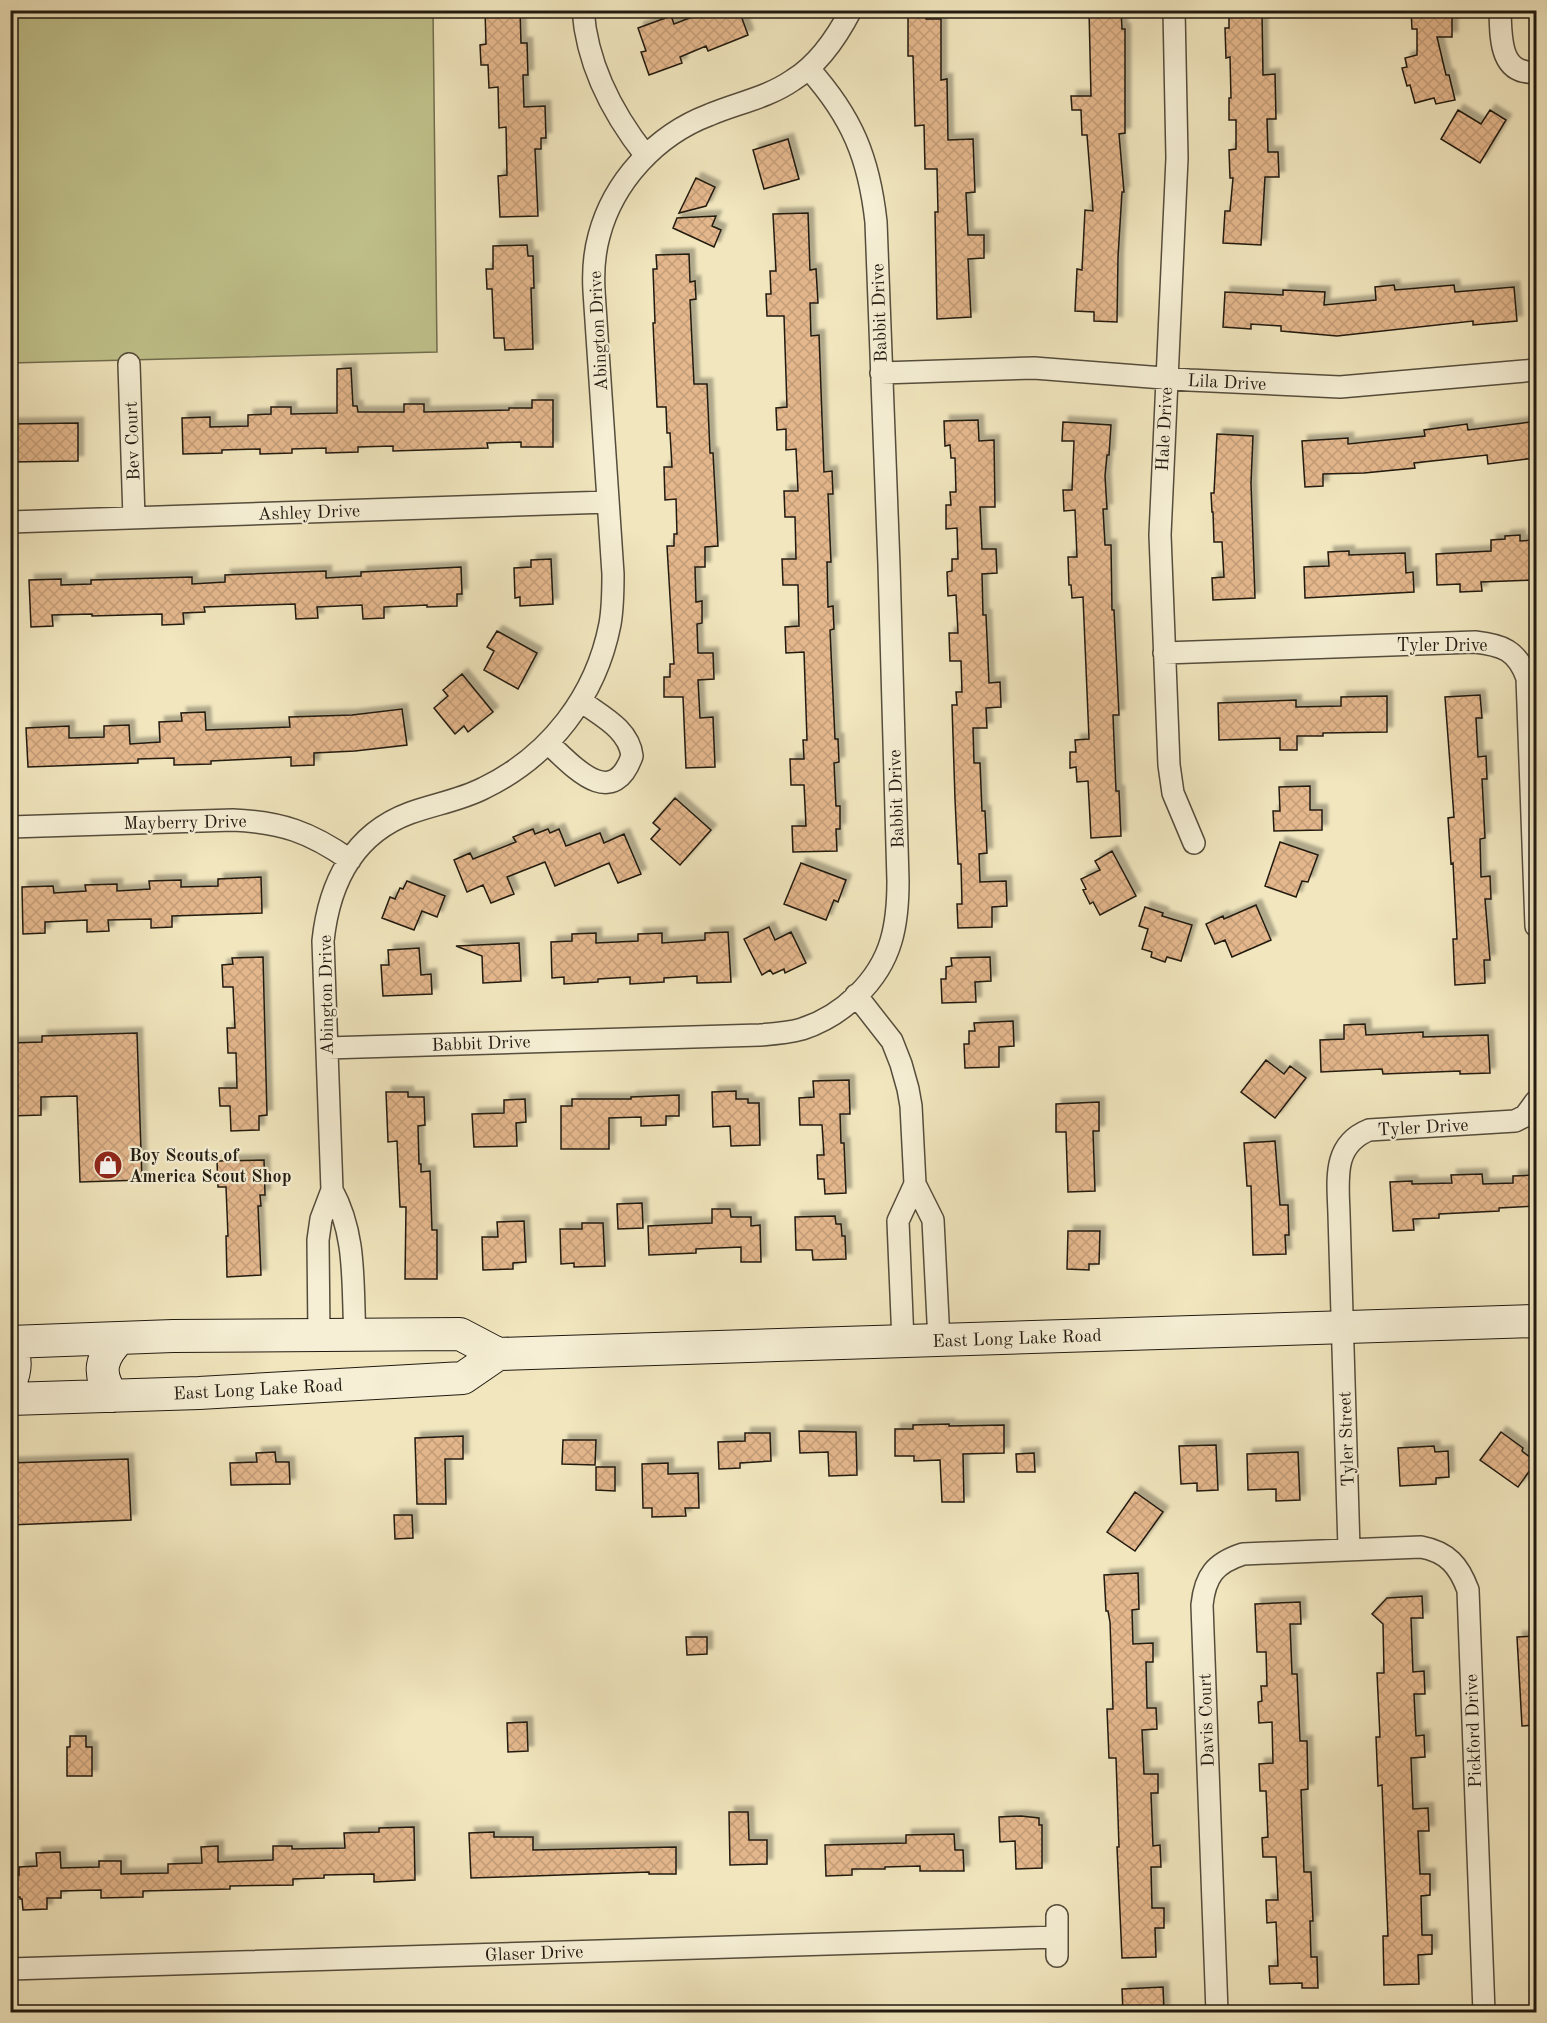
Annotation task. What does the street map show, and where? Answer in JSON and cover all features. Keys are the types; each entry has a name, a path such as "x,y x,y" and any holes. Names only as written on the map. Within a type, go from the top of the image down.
{"main road":[{"name":"East Long Lake Road","path":"10,1344 120,1338 460,1334 498,1354 1536,1321"},
{"path":"398,1381 408,1371 411,1363 411,1344 406,1335"},
{"path":"113,1396 103,1380 102,1371 107,1353 120,1338"},
{"path":"10,1344 14,1352 16,1367 10,1383"},
{"name":"East Long Lake Road","path":"10,1399 113,1396 463,1377 498,1354"}],"street":[{"path":"583,10 588,46 604,89 620,122 646,156"},
{"name":"Abington Drive","path":"319,1335 318,1240 321,1219 332,1190 323,941 332,894 350,860 364,843 388,823 409,813 458,799 501,779 533,757 548,743 581,701 603,650 610,622 613,574 594,291 598,237 612,202 625,181 646,156 663,141 692,122 777,90 809,69 830,44 852,10"},
{"name":"Hale Drive","path":"1174,10 1177,158 1160,535 1169,765 1173,793 1194,843"},
{"path":"1500,10 1503,53 1509,62 1520,70 1536,72"},
{"name":"Babbit Drive","path":"327,1048 760,1035 801,1029 819,1021 856,995 870,982 886,957 894,931 898,903 889,565 876,222 870,178 849,122 832,96 809,69"},
{"name":"Bev Court","path":"129,364 134,518"},
{"name":"Lila Drive","path":"881,373 1034,368 1166,378 1340,387 1536,370"},
{"name":"Ashley Drive","path":"10,522 608,502"},
{"name":"Tyler Drive","path":"1164,653 1475,642 1499,646 1509,651 1518,659 1527,678 1536,927"},
{"path":"548,743 585,777 593,781 610,781 625,772 632,756 628,739 621,731 581,701"},
{"name":"Mayberry Drive","path":"10,827 250,820 300,831 318,838 350,860"},
{"path":"856,995 891,1041 901,1064 911,1106 915,1184 933,1220 939,1341"},
{"name":"Tyler Drive","path":"1342,1328 1338,1178 1341,1161 1349,1143 1357,1135 1369,1130 1515,1121 1525,1116 1536,1101"},
{"path":"903,1342 898,1221 915,1184"},
{"name":"Abington Drive","path":"332,1190 341,1206 351,1240 355,1335"},
{"name":"Tyler Street","path":"1342,1328 1349,1549"},
{"name":"Pickford Drive","path":"1349,1549 1421,1547 1435,1550 1454,1564 1463,1576 1468,1590 1484,2013"},
{"name":"Davis Court","path":"1217,2013 1203,1594 1211,1573 1229,1558 1243,1554 1349,1549"},
{"name":"Glaser Drive","path":"10,1969 1057,1946 1056,1916"}],"green space":[{"path":"10,11 433,11 437,352 11,363"}],"building":[{"path":"485,10 520,10 521,43 527,43 528,75 523,75 524,107 545,106 546,138 541,138 541,149 535,149 538,216 500,217 498,176 507,175 506,127 499,128 498,87 489,88 488,65 481,65 480,45 486,44"},
{"path":"710,10 739,10 748,35 708,51 706,46 680,57 682,63 649,75 641,52 646,51 638,28 671,16 674,24"},
{"path":"1089,10 1121,10 1122,29 1125,29 1125,133 1119,134 1124,192 1122,192 1118,257 1117,322 1094,321 1094,312 1075,311 1077,269 1082,270 1085,210 1093,211 1087,135 1082,135 1081,110 1072,110 1071,96 1091,96"},
{"path":"1411,10 1452,10 1452,37 1437,37 1455,100 1436,104 1434,98 1415,103 1402,68 1407,67 1405,58 1417,55 1417,29 1412,29"},
{"path":"926,12 926,19 941,19 941,80 947,79 948,140 973,139 975,192 966,193 968,235 984,235 984,258 968,259 971,317 937,319 935,212 938,212 937,169 925,169 924,125 915,126 913,56 908,56 908,13"},
{"path":"1262,13 1263,75 1275,74 1276,119 1267,119 1268,152 1278,152 1279,177 1265,177 1261,245 1223,243 1225,211 1230,211 1233,178 1230,178 1229,150 1236,149 1236,120 1229,120 1230,57 1226,58 1225,28 1229,28 1229,14"},
{"path":"1458,110 1481,124 1490,110 1506,120 1480,163 1441,139"},
{"path":"788,139 799,179 764,189 753,150"},
{"path":"696,178 715,187 706,206 679,213"},
{"path":"808,213 810,270 816,269 818,303 810,303 811,336 819,335 824,472 832,471 833,494 828,494 831,562 827,562 828,607 833,606 834,629 830,630 835,739 838,739 839,762 834,763 836,806 840,806 840,829 836,829 837,851 793,852 792,826 806,826 804,785 791,785 790,759 804,759 803,740 807,740 804,652 786,653 785,627 799,626 798,585 783,585 782,559 796,559 795,517 785,517 784,491 798,491 796,449 786,450 786,429 777,430 776,408 787,407 784,316 767,316 766,294 771,294 770,271 776,271 773,214"},
{"path":"716,216 712,226 721,230 714,247 673,228 677,218"},
{"path":"527,245 528,256 533,256 534,288 531,288 533,349 505,350 504,338 494,338 492,289 487,289 486,269 493,269 493,246"},
{"path":"689,254 690,282 695,281 696,299 690,300 694,384 707,384 718,546 705,547 705,567 695,567 696,602 702,601 702,623 697,624 698,653 713,653 714,679 698,680 700,718 713,717 715,767 686,768 683,697 664,697 664,677 670,677 670,664 674,664 667,546 674,546 674,534 677,534 676,499 665,500 664,467 672,467 666,407 657,407 653,269 657,269 656,255"},
{"path":"1394,285 1395,290 1454,285 1455,292 1514,287 1517,321 1473,325 1473,321 1337,336 1281,331 1281,326 1251,324 1251,329 1223,327 1225,292 1283,295 1283,290 1325,292 1324,305 1376,300 1375,287"},
{"path":"351,368 353,406 357,406 358,412 404,412 404,404 424,404 424,412 509,410 509,408 532,408 532,400 553,400 553,447 521,447 521,442 487,443 488,448 393,451 393,446 358,447 358,452 326,453 326,448 292,449 292,453 260,454 260,449 183,454 182,418 210,417 210,427 248,426 248,415 271,414 271,407 291,407 291,414 337,413 337,369"},
{"path":"978,420 979,441 994,440 995,507 980,507 982,549 996,549 997,573 982,574 983,615 986,615 989,683 1000,682 1001,707 986,708 987,728 973,728 974,763 980,763 987,853 979,854 980,882 1006,881 1007,906 992,907 992,927 958,928 957,904 962,904 961,864 958,864 952,705 957,705 956,692 962,692 961,661 950,661 949,633 958,633 956,595 948,596 947,572 952,571 952,559 958,559 957,528 946,529 946,505 951,505 950,492 956,492 955,458 951,458 950,445 945,446 944,421"},
{"path":"1063,422 1111,425 1105,476 1107,509 1103,509 1105,545 1111,545 1112,610 1114,610 1119,715 1113,715 1116,791 1119,791 1121,836 1091,838 1088,781 1077,782 1076,767 1070,768 1070,752 1076,752 1075,740 1089,739 1083,597 1072,598 1071,585 1069,585 1068,557 1077,557 1075,510 1064,511 1063,490 1072,490 1074,441 1062,441"},
{"path":"1530,422 1534,458 1488,464 1487,455 1414,463 1415,468 1323,474 1323,486 1305,487 1302,441 1348,438 1348,444 1425,436 1424,430 1467,424 1468,430"},
{"path":"78,423 78,461 10,462 10,424"},
{"path":"1217,434 1253,436 1251,483 1255,598 1213,600 1212,578 1224,577 1222,542 1214,542 1211,493 1214,493"},
{"path":"1520,535 1520,541 1534,540 1536,580 1481,582 1482,591 1460,592 1460,584 1437,585 1436,554 1491,551 1491,540"},
{"path":"1349,551 1349,555 1405,553 1406,573 1413,572 1414,592 1305,598 1304,567 1329,566 1328,552"},
{"path":"551,559 553,604 520,606 520,597 515,598 514,568 531,567 531,560"},
{"path":"461,567 462,594 457,594 457,606 384,607 384,618 363,619 362,605 317,607 318,618 296,619 295,604 204,607 205,612 183,613 184,624 162,625 162,614 92,616 92,614 52,615 53,626 31,627 29,580 61,579 61,585 91,584 91,580 192,577 192,584 225,582 225,575 326,571 326,578 361,576 361,572"},
{"path":"497,631 537,653 518,689 484,670 494,651 487,647"},
{"path":"462,674 493,712 468,732 464,726 455,734 434,708 448,696 443,690"},
{"path":"1480,695 1482,718 1476,718 1478,757 1486,756 1487,779 1482,779 1485,838 1480,839 1481,877 1490,876 1491,899 1485,899 1490,960 1484,960 1485,983 1455,985 1453,939 1457,939 1448,818 1454,817 1445,697"},
{"path":"1387,696 1387,732 1323,733 1323,736 1297,736 1297,750 1280,750 1280,738 1219,740 1218,703 1296,700 1296,707 1341,706 1341,697"},
{"path":"402,709 407,745 314,753 314,765 291,766 291,757 211,761 211,764 174,765 174,758 138,759 138,763 28,767 26,728 69,726 69,738 104,737 104,726 129,725 130,744 160,742 159,722 182,721 181,713 205,712 206,730 290,727 289,717 352,715"},
{"path":"1310,786 1310,810 1322,810 1322,830 1274,831 1273,811 1280,811 1279,787"},
{"path":"675,798 711,830 680,865 651,839 660,829 653,823"},
{"path":"533,829 535,834 548,829 550,833 559,829 566,846 600,833 604,843 624,834 641,874 618,883 609,863 555,886 545,862 507,877 514,894 491,903 483,885 467,892 454,860 470,853 473,859 516,842 513,837"},
{"path":"1280,842 1318,855 1308,882 1302,881 1296,897 1265,886"},
{"path":"1112,851 1136,896 1100,915 1093,902 1090,904 1083,890 1086,889 1081,879 1100,870 1095,861"},
{"path":"801,863 846,880 838,902 834,900 826,920 784,904"},
{"path":"261,877 262,913 172,916 172,927 151,928 151,919 108,920 109,931 87,932 87,920 45,922 45,933 23,934 22,887 53,886 54,893 86,891 85,885 117,884 117,891 150,889 149,881 181,880 181,887 218,886 218,879"},
{"path":"407,881 445,896 437,917 422,911 414,930 382,918 390,897 395,899 400,888 403,889"},
{"path":"1256,905 1271,940 1232,957 1225,940 1215,944 1206,924"},
{"path":"1145,907 1163,913 1162,916 1192,925 1181,961 1167,957 1165,962 1151,957 1152,952 1142,949 1148,929 1139,926"},
{"path":"769,927 775,940 791,932 806,963 785,973 784,969 773,974 770,970 762,975 744,939"},
{"path":"728,932 731,982 697,983 697,976 664,978 664,982 630,984 630,977 564,984 564,977 552,978 551,942 572,941 572,934 596,933 596,943 638,941 638,934 662,933 662,943 705,940 705,933"},
{"path":"519,943 521,981 483,983 482,956 456,946"},
{"path":"419,948 421,975 431,974 432,994 383,996 381,965 389,965 388,950"},
{"path":"263,957 267,1115 259,1116 259,1130 231,1131 230,1106 220,1106 219,1088 237,1088 236,1053 228,1053 227,1028 235,1028 233,987 223,987 222,965 233,964 232,958"},
{"path":"990,957 991,981 975,982 976,1002 942,1003 941,979 946,979 946,967 952,966 951,958"},
{"path":"1013,1021 1014,1046 999,1047 999,1067 965,1068 964,1044 969,1044 969,1031 975,1031 974,1023"},
{"path":"1365,1024 1366,1035 1423,1032 1423,1037 1488,1035 1490,1073 1460,1074 1460,1071 1383,1074 1382,1069 1321,1072 1320,1040 1344,1039 1344,1025"},
{"path":"137,1033 142,1180 80,1182 77,1096 41,1097 41,1115 10,1116 10,1043 42,1042 42,1036"},
{"path":"1266,1060 1284,1074 1290,1066 1306,1078 1275,1118 1241,1092"},
{"path":"849,1080 850,1114 840,1114 846,1193 825,1194 824,1179 818,1179 817,1155 824,1155 822,1125 800,1125 799,1098 814,1097 813,1081"},
{"path":"736,1091 736,1099 748,1099 748,1103 759,1103 760,1145 731,1146 730,1126 713,1127 712,1092"},
{"path":"386,1092 408,1092 408,1097 424,1097 425,1125 418,1126 419,1164 421,1164 421,1172 430,1171 432,1230 437,1230 437,1279 405,1279 406,1207 400,1207 397,1141 388,1142"},
{"path":"679,1095 679,1116 666,1116 666,1125 641,1126 641,1117 609,1118 609,1149 561,1149 561,1106 572,1106 572,1099 631,1099 631,1097"},
{"path":"525,1099 526,1122 516,1123 517,1146 474,1147 472,1114 504,1113 504,1100"},
{"path":"1099,1102 1099,1131 1093,1131 1095,1191 1068,1192 1066,1132 1056,1132 1056,1104"},
{"path":"1275,1141 1280,1205 1288,1205 1289,1235 1285,1235 1286,1254 1253,1255 1251,1186 1247,1186 1244,1143"},
{"path":"264,1160 265,1195 260,1195 261,1206 258,1206 261,1275 227,1277 226,1187 218,1187 217,1161"},
{"path":"1482,1174 1483,1184 1513,1183 1513,1176 1536,1175 1536,1206 1499,1208 1499,1211 1439,1214 1439,1218 1413,1219 1414,1230 1393,1231 1390,1182 1452,1183 1451,1175"},
{"path":"642,1203 643,1228 618,1229 617,1204"},
{"path":"712,1209 730,1209 731,1217 751,1217 751,1226 760,1225 761,1262 741,1262 741,1247 696,1249 696,1253 649,1255 648,1226 712,1223"},
{"path":"835,1216 836,1224 841,1224 842,1236 845,1236 846,1259 813,1260 812,1250 796,1250 795,1217"},
{"path":"524,1221 526,1262 513,1263 513,1269 483,1270 482,1237 498,1237 497,1222"},
{"path":"582,1223 603,1223 605,1266 574,1267 574,1263 561,1264 560,1229 582,1229"},
{"path":"1068,1231 1100,1231 1099,1264 1089,1264 1089,1270 1067,1269"},
{"path":"949,1424 949,1426 1004,1425 1004,1453 963,1454 964,1502 942,1502 940,1460 914,1461 914,1456 895,1456 895,1429 913,1429 913,1425"},
{"path":"799,1431 856,1432 857,1475 829,1476 828,1452 800,1453"},
{"path":"1501,1432 1523,1448 1522,1451 1536,1462 1518,1487 1480,1460"},
{"path":"745,1433 770,1433 771,1461 740,1463 740,1468 719,1469 718,1442 745,1441"},
{"path":"463,1436 463,1459 445,1459 446,1504 417,1504 415,1438"},
{"path":"563,1440 596,1440 595,1465 562,1464"},
{"path":"1216,1445 1218,1490 1197,1491 1197,1483 1181,1484 1179,1446"},
{"path":"1434,1446 1435,1452 1448,1451 1449,1477 1436,1478 1436,1484 1400,1486 1398,1448"},
{"path":"275,1452 276,1462 289,1462 290,1484 231,1485 230,1463 257,1462 256,1453"},
{"path":"1298,1452 1300,1500 1276,1501 1276,1489 1248,1490 1247,1454"},
{"path":"1034,1453 1035,1472 1017,1472 1016,1454"},
{"path":"128,1459 131,1520 10,1525 10,1463"},
{"path":"668,1463 668,1474 698,1473 699,1508 685,1508 686,1516 652,1517 652,1508 643,1508 642,1464"},
{"path":"596,1467 615,1467 615,1491 596,1490"},
{"path":"1135,1492 1163,1512 1135,1551 1107,1532"},
{"path":"394,1515 412,1515 413,1538 395,1539"},
{"path":"1138,1573 1139,1609 1132,1610 1133,1644 1153,1643 1153,1662 1146,1662 1147,1708 1156,1708 1157,1729 1142,1730 1144,1774 1158,1774 1158,1793 1151,1793 1153,1846 1160,1845 1161,1867 1151,1867 1152,1908 1164,1908 1164,1928 1155,1928 1156,1957 1122,1958 1116,1758 1109,1758 1107,1709 1113,1709 1110,1622 1108,1611 1106,1611 1104,1575"},
{"path":"1422,1596 1423,1618 1411,1618 1413,1672 1424,1671 1425,1694 1414,1694 1416,1736 1424,1735 1425,1757 1411,1758 1413,1809 1428,1808 1429,1831 1418,1831 1420,1874 1430,1874 1430,1895 1421,1896 1422,1935 1432,1935 1432,1954 1418,1955 1419,1984 1384,1985 1383,1936 1388,1936 1382,1785 1378,1786 1376,1737 1380,1737 1377,1673 1384,1673 1383,1624 1372,1614 1387,1598"},
{"path":"1300,1602 1301,1624 1290,1624 1292,1674 1297,1674 1300,1741 1307,1741 1308,1789 1301,1790 1304,1872 1311,1872 1313,1921 1310,1921 1311,1957 1317,1957 1318,1988 1302,1988 1302,1983 1270,1984 1269,1966 1278,1966 1276,1922 1267,1923 1266,1900 1278,1900 1276,1857 1263,1857 1262,1838 1268,1837 1266,1791 1260,1791 1259,1764 1273,1763 1272,1722 1259,1723 1258,1702 1262,1701 1261,1686 1267,1686 1266,1652 1257,1652 1255,1604"},
{"path":"1536,1636 1536,1725 1522,1726 1517,1637"},
{"path":"686,1637 707,1637 707,1654 687,1655"},
{"path":"527,1722 528,1751 508,1752 507,1723"},
{"path":"70,1736 86,1736 86,1747 92,1747 92,1776 67,1776 67,1747 70,1747"},
{"path":"729,1812 748,1812 749,1840 767,1840 767,1864 730,1865"},
{"path":"999,1817 1039,1818 1039,1825 1042,1825 1042,1868 1016,1869 1015,1841 1000,1842"},
{"path":"414,1827 415,1880 374,1882 374,1874 324,1875 324,1878 293,1879 293,1885 143,1891 143,1897 101,1898 101,1890 61,1891 61,1898 47,1898 47,1909 23,1910 20,1897 10,1897 10,1876 19,1875 19,1867 37,1866 36,1853 60,1852 61,1868 99,1867 99,1861 121,1861 121,1874 168,1873 168,1864 202,1863 201,1847 218,1846 218,1862 273,1860 273,1846 292,1846 292,1849 345,1848 344,1833 379,1832 379,1828"},
{"path":"494,1832 494,1837 533,1837 533,1850 676,1847 676,1874 649,1874 649,1872 471,1878 469,1833"},
{"path":"954,1834 955,1850 963,1850 964,1871 920,1871 920,1866 885,1867 885,1869 852,1869 852,1875 826,1876 825,1845 906,1843 906,1835"},
{"path":"1163,1987 1164,2010 1157,2010 1157,2013 1123,2013 1122,1989"}],"place":[{"name":"Boy Scouts of America Scout Shop","path":"108,1165"}]}
